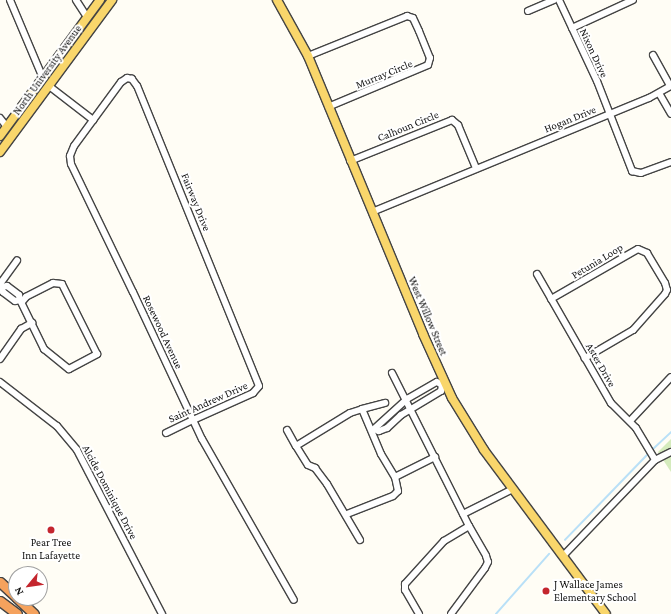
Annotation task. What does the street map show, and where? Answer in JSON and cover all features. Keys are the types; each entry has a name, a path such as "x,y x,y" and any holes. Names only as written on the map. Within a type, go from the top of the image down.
{"highway":[{"path":"0,582 8,590"},
{"path":"0,601 17,614"},
{"path":"25,606 34,614"}],"main road":[{"name":"North University Avenue","path":"0,136 100,0"},
{"name":"North University Avenue","path":"0,152 112,0"},
{"name":"West Willow Street","path":"277,0 308,56 350,161 444,384 473,432 513,489 606,614"},
{"path":"87,17 93,26"}],"street":[{"path":"10,0 43,78"},
{"path":"76,0 87,17"},
{"path":"528,11 554,0"},
{"name":"Nixon Drive","path":"559,0 610,114 632,171 641,173 671,162"},
{"path":"572,28 633,0"},
{"name":"Murray Circle","path":"308,56 407,16 413,18 430,58 428,65 328,107"},
{"path":"653,55 671,86"},
{"name":"Fairway Drive","path":"93,120 122,82 127,78 134,81 258,381 259,388"},
{"path":"48,86 93,120"},
{"name":"Hogan Drive","path":"476,168 610,114 659,93 671,86"},
{"path":"659,93 671,114"},
{"path":"0,118 7,127"},
{"name":"Rosewood Avenue","path":"93,120 71,151 71,164 212,459 294,600"},
{"name":"Calhoun Circle","path":"350,161 452,120 458,125 476,168"},
{"path":"372,212 476,168"},
{"name":"Petunia Loop","path":"551,299 638,249 647,253 665,282 667,290 665,294 633,330 585,358"},
{"path":"17,261 1,286 12,294 15,301 21,301 53,283 62,284 97,354 69,369 44,349 21,301"},
{"name":"Aster Drive","path":"537,274 611,403 630,421 655,460"},
{"path":"0,359 21,329 32,323"},
{"path":"392,373 407,399 488,562 451,614"},
{"path":"630,421 671,377"},
{"name":"Alcide Dominique Drive","path":"0,382 57,426 77,450 162,614"},
{"path":"437,382 444,384 441,391 427,401 401,415 387,428 379,431 373,429 407,399 437,382"},
{"name":"Saint Andrew Drive","path":"166,433 253,393 259,388"},
{"path":"418,393 419,399 427,401"},
{"path":"296,446 350,413 385,403"},
{"path":"347,514 393,496 398,490 395,477 381,454 373,429 362,410"},
{"path":"288,430 308,465 319,474 347,514 360,540"},
{"path":"563,556 655,460 671,452"},
{"path":"395,477 435,457"},
{"path":"463,514 513,489"},
{"path":"419,614 405,590 405,584 444,541 469,526"}],"green space":[{"path":"671,439 671,472 658,452"}],"waterway":[{"path":"652,450 671,432"},
{"path":"565,540 649,453"},
{"path":"496,614 549,554"}],"place":[{"name":"Pear Tree Inn Lafayette","path":"51,530"},
{"name":"J Wallace James Elementary School","path":"546,591"}]}
